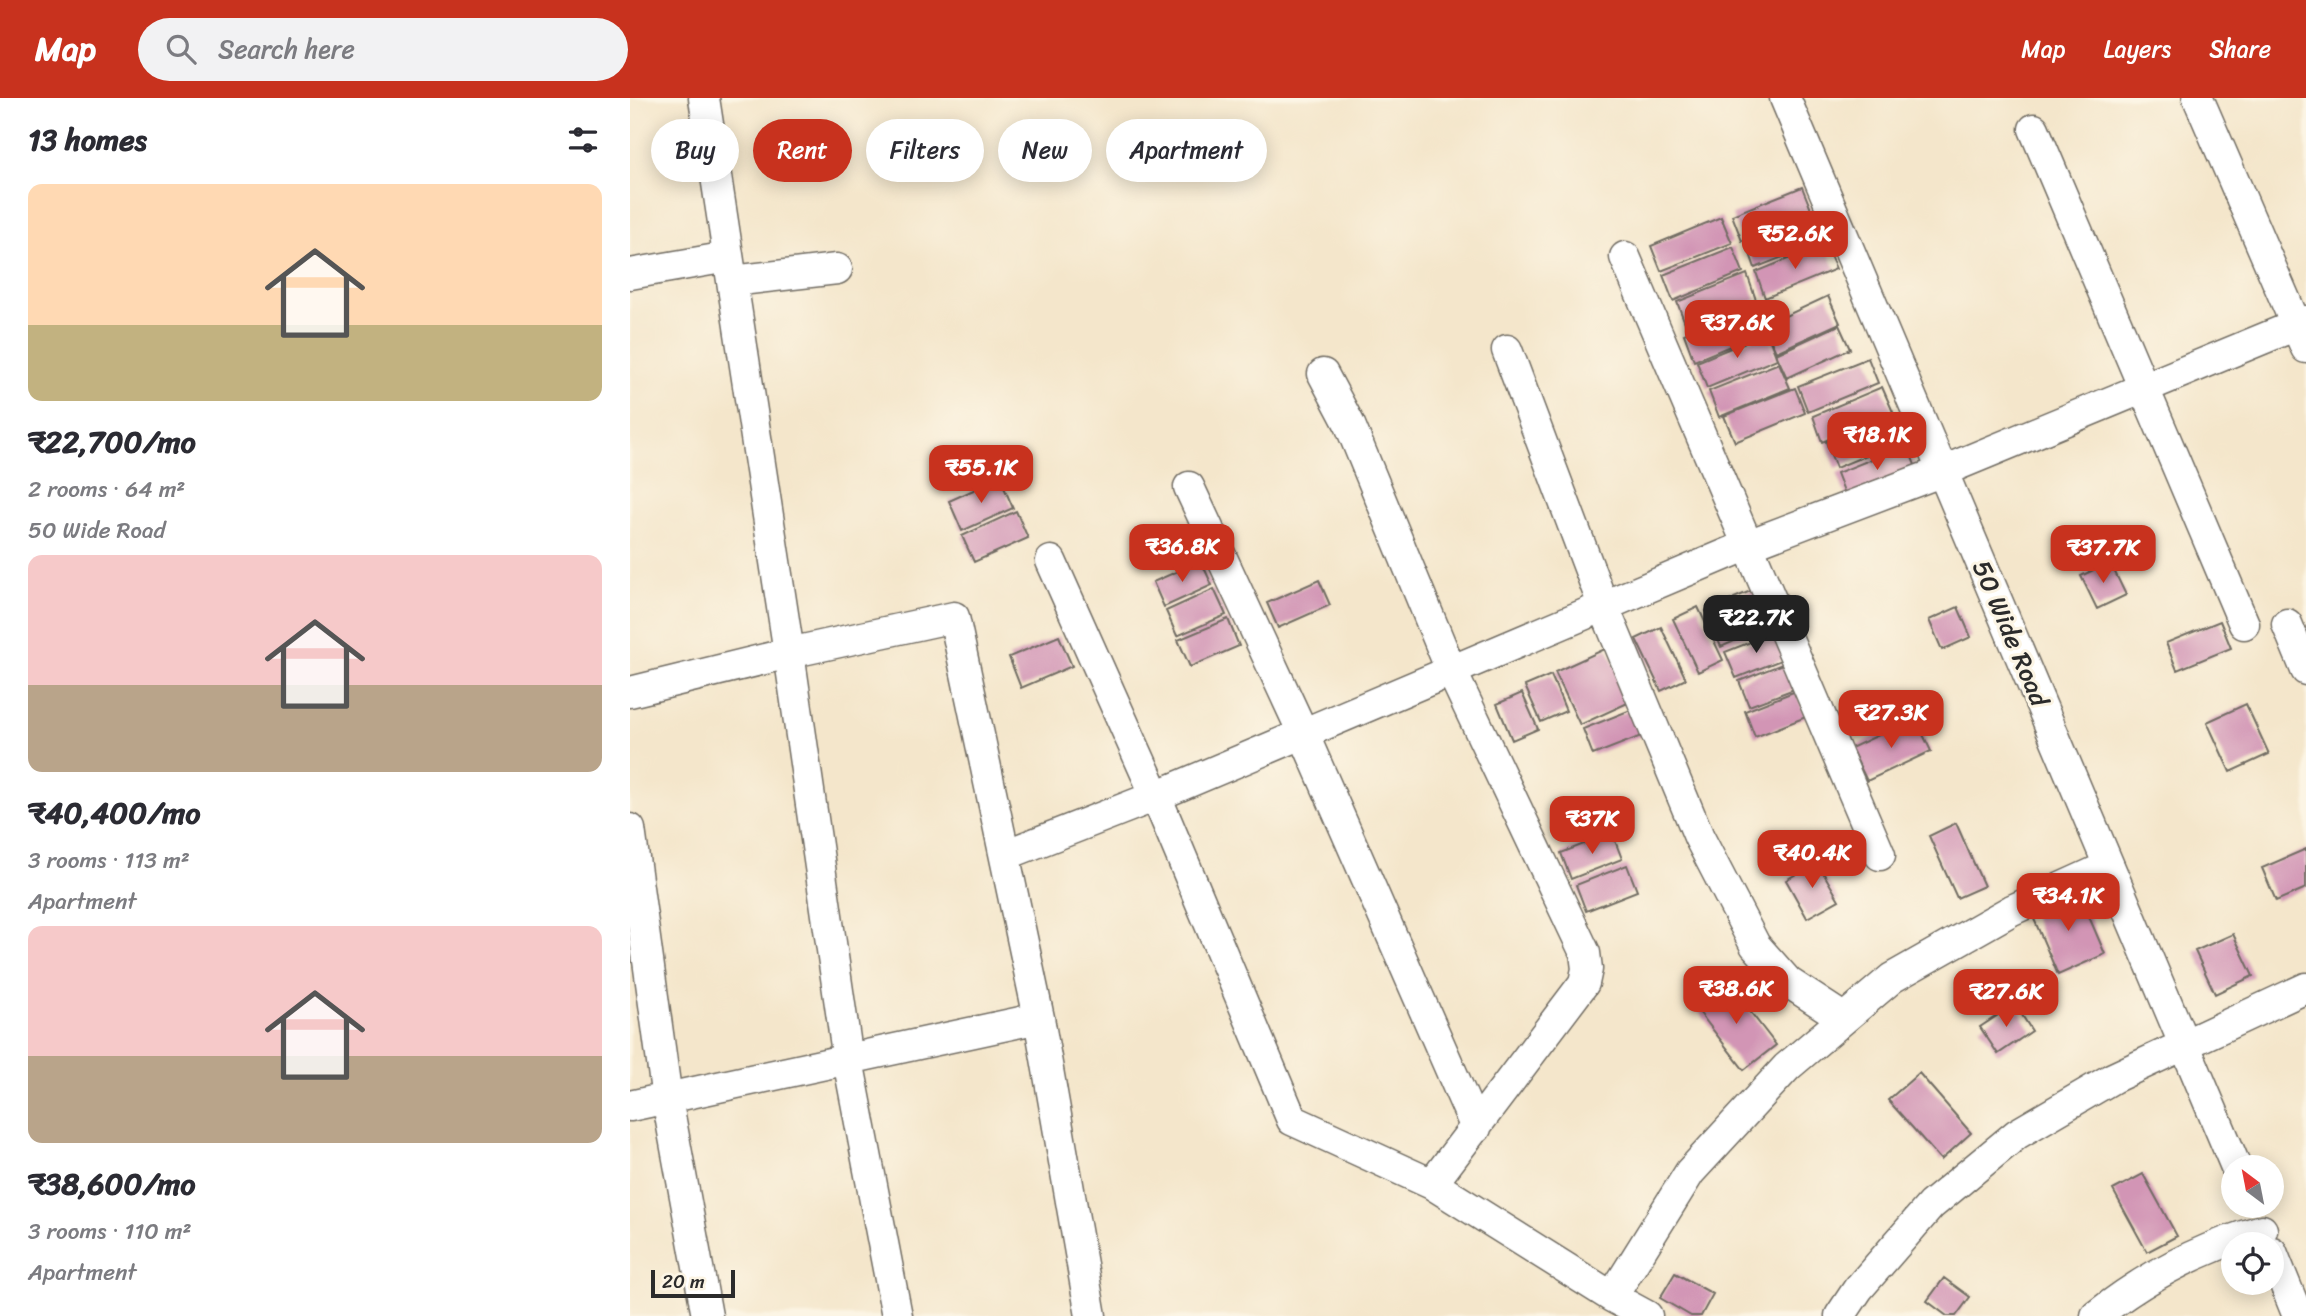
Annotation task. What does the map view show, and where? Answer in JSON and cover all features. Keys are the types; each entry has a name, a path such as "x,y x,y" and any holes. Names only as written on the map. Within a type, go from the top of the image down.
{"street":[{"path":"704,98 848,1060 897,1316"},
{"name":"50 Wide Road","path":"1785,98 2231,1155"},
{"path":"1004,855 1156,796 1748,545 1943,471 2144,388 2303,332 2197,98"},
{"path":"2034,129 2244,624"},
{"path":"1625,257 1880,855"},
{"path":"630,274 730,269 837,269"},
{"path":"1507,350 1603,605 1699,837 1755,945 1788,982 1843,1018"},
{"path":"1322,374 1350,425 1451,670 1585,953 1587,969 1584,983 1432,1184"},
{"path":"1189,486 1303,733 1476,1128"},
{"path":"1051,561 1156,796 1292,1120 1432,1184 1612,1297 1647,1316"},
{"path":"630,692 789,653 954,617 1039,1018 1091,1316"},
{"path":"2287,624 2306,670"},
{"path":"630,829 667,1099 707,1316"},
{"path":"1612,1297 1690,1172 1787,1067 1843,1018 1892,978 2012,910 2109,866"},
{"path":"1840,1316 1858,1289 1931,1205 2017,1134 2113,1078 2306,988"},
{"path":"630,1106 1039,1018"},
{"path":"2096,1316 2125,1293 2177,1262 2221,1243"},
{"path":"2284,1283 2298,1316"}],"building":[{"path":"1802,187 1812,212 1742,241 1732,215"},
{"path":"1815,214 1826,240 1755,268 1746,242"},
{"path":"1721,217 1732,243 1661,271 1651,246"},
{"path":"1825,244 1836,269 1765,298 1756,272"},
{"path":"1733,247 1743,272 1673,301 1663,275"},
{"path":"1747,274 1756,300 1687,328 1677,302"},
{"path":"1828,296 1840,323 1776,352 1764,326"},
{"path":"1754,307 1764,332 1694,361 1684,334"},
{"path":"1839,325 1850,349 1787,378 1776,354"},
{"path":"1767,333 1777,359 1707,388 1697,362"},
{"path":"1868,358 1878,383 1808,412 1798,386"},
{"path":"1779,363 1790,388 1719,417 1709,391"},
{"path":"1882,387 1893,412 1822,442 1813,416"},
{"path":"1795,388 1805,413 1735,442 1724,416"},
{"path":"1896,414 1906,439 1836,468 1826,442"},
{"path":"1907,445 1917,470 1847,499 1837,473"},
{"path":"1000,478 1013,508 962,531 949,501"},
{"path":"1016,511 1028,538 974,562 962,536"},
{"path":"1201,561 1212,585 1164,607 1153,582"},
{"path":"2110,562 2126,595 2097,609 2081,576"},
{"path":"1319,580 1330,605 1278,628 1267,603"},
{"path":"1760,587 1775,623 1750,634 1734,598"},
{"path":"1214,589 1226,615 1177,636 1166,611"},
{"path":"1731,600 1746,636 1721,647 1706,611"},
{"path":"1698,607 1723,660 1698,672 1673,619"},
{"path":"1958,607 1971,637 1942,650 1929,620"},
{"path":"1228,619 1239,646 1190,667 1178,640"},
{"path":"2220,621 2231,648 2177,670 2166,643"},
{"path":"1661,627 1686,679 1661,691 1636,639"},
{"path":"1776,632 1786,658 1736,678 1725,652"},
{"path":"1059,636 1072,666 1021,688 1009,657"},
{"path":"1607,648 1632,701 1580,725 1555,672"},
{"path":"1790,661 1800,687 1749,706 1739,681"},
{"path":"1551,675 1566,711 1541,722 1525,686"},
{"path":"1796,691 1806,717 1755,737 1745,711"},
{"path":"1522,693 1538,729 1512,740 1497,704"},
{"path":"2246,704 2269,754 2230,772 2207,722"},
{"path":"1633,709 1644,735 1593,755 1583,729"},
{"path":"1915,718 1931,751 1867,781 1851,748"},
{"path":"1956,823 1984,886 1957,898 1929,836"},
{"path":"1612,833 1622,859 1571,879 1561,853"},
{"path":"2306,849 2306,888 2276,901 2262,868"},
{"path":"1817,862 1839,900 1807,918 1786,880"},
{"path":"1627,865 1637,891 1586,911 1576,885"},
{"path":"2078,891 2105,954 2058,975 2031,912"},
{"path":"2233,934 2253,976 2215,994 2195,951"},
{"path":"1728,983 1776,1045 1744,1070 1696,1008"},
{"path":"2015,1004 2032,1031 1998,1054 1980,1027"},
{"path":"1919,1073 1971,1133 1941,1160 1888,1100"},
{"path":"2143,1174 2177,1236 2147,1252 2113,1190"},
{"path":"1675,1273 1713,1294 1701,1316 1691,1316 1660,1298"},
{"path":"1944,1278 1970,1297 1956,1316 1947,1316 1927,1301"}]}
